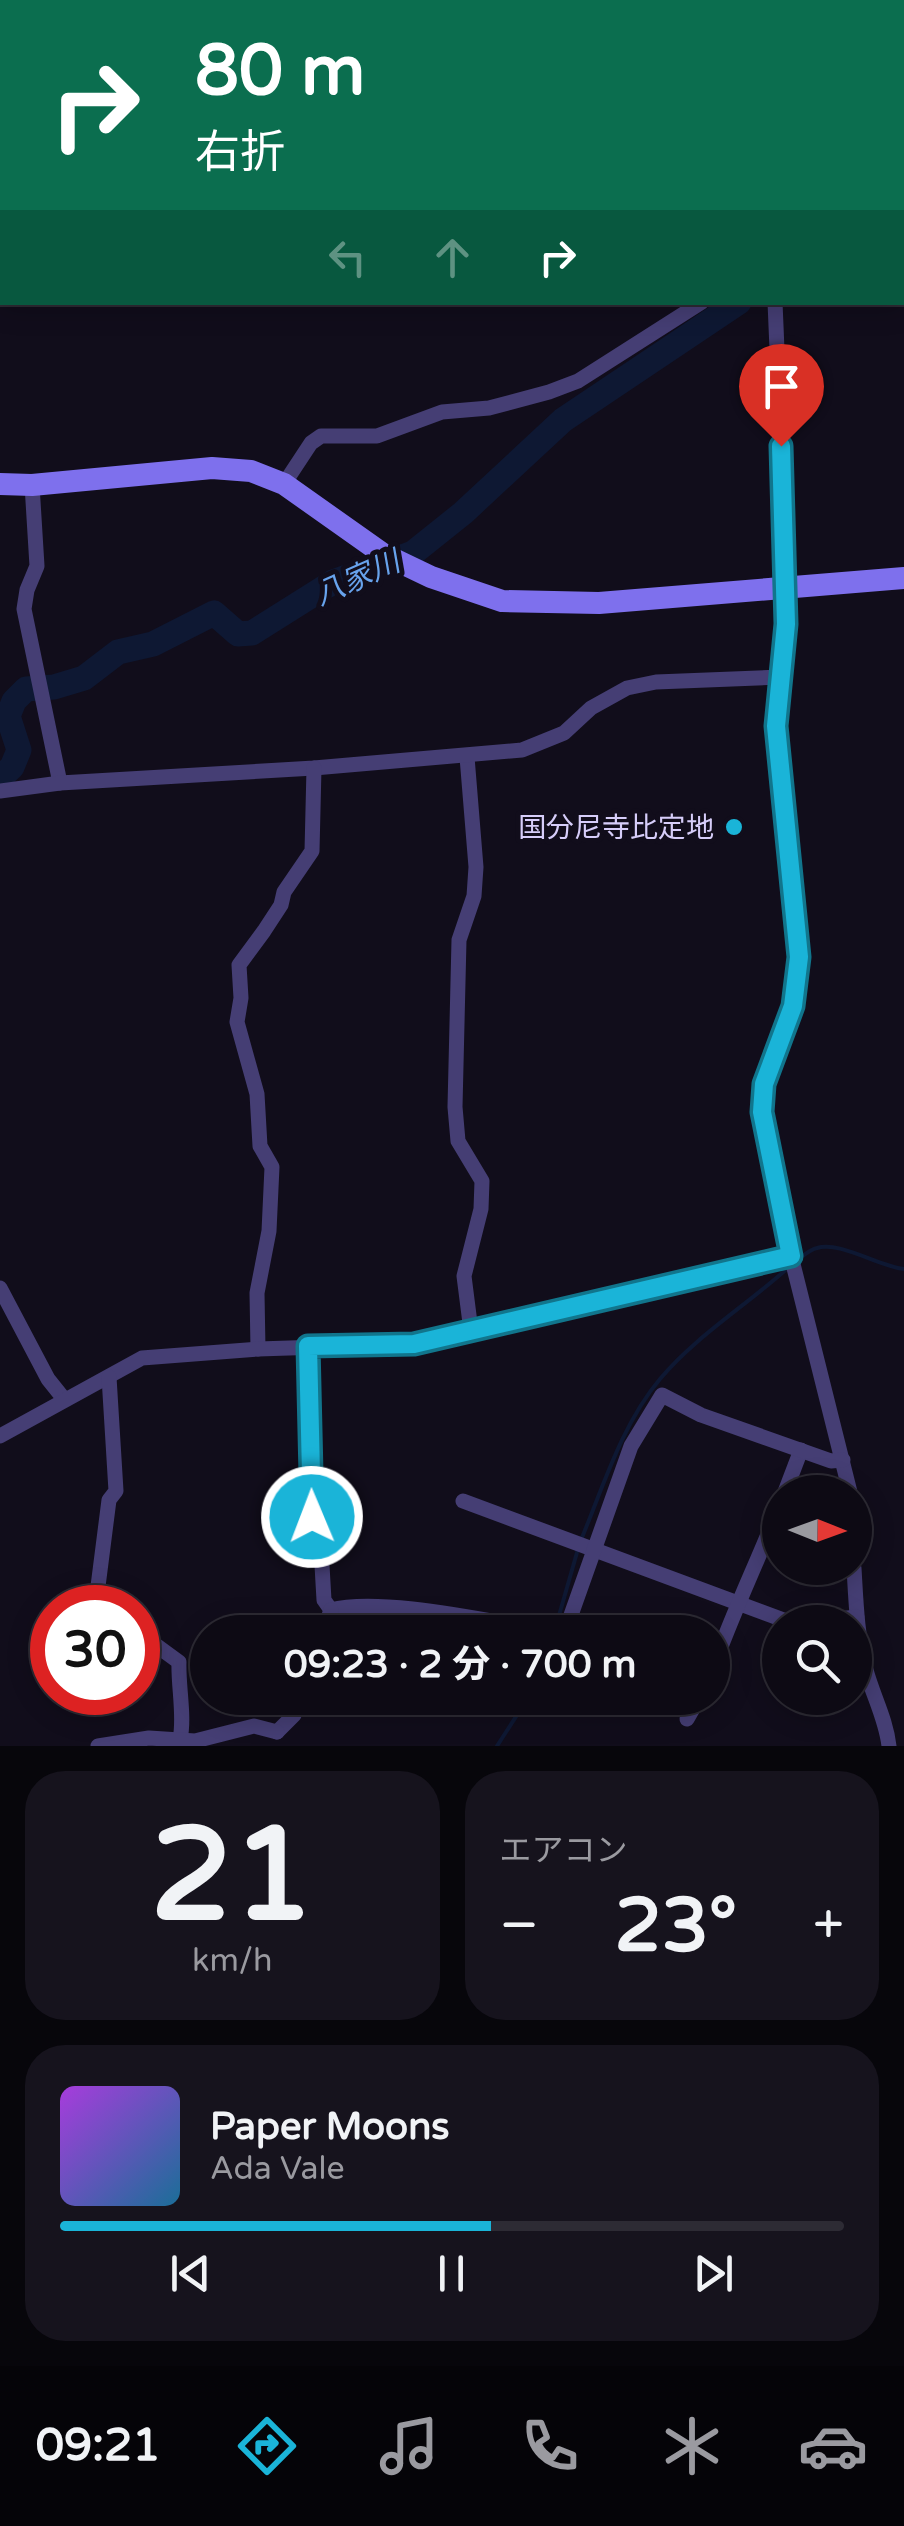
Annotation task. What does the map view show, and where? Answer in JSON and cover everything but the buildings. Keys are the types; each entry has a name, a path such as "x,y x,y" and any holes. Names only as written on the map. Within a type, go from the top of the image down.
{"street":[{"path":"284,484 320,436 376,436 442,412 488,408 548,392 578,381 697,305"},
{"path":"775,305 787,589 776,726 799,957 793,1006 764,1084 762,1112 791,1256 846,1475"},
{"path":"0,484 32,485 212,468 251,472 284,484 384,554 431,577 502,601 599,603 904,578"},
{"path":"32,485 37,566 26,590 24,609 60,783"},
{"path":"0,790 522,750 564,733 591,708 627,688 656,682 780,676"},
{"path":"467,757 476,867 474,896 460,940 455,1107 458,1140 482,1182 481,1209 464,1276 471,1330"},
{"path":"258,1348 257,1292 269,1231 272,1167 260,1146 257,1094 236,1022 239,965 312,851 314,768"},
{"path":"0,1436 142,1358 258,1348 414,1344 791,1256"},
{"path":"0,1288 48,1379 64,1399"},
{"path":"308,1346 312,1517 321,1548 324,1600 331,1610"},
{"path":"98,1585 109,1500 116,1492 109,1377"},
{"path":"571,1615 632,1446 662,1394 701,1415 831,1462 843,1460"},
{"path":"791,1475 801,1450"},
{"path":"463,1501 762,1612"},
{"path":"730,1624 762,1552"},
{"path":"331,1610 400,1608 446,1615"},
{"path":"329,1615 331,1610"},
{"path":"160,1648 179,1662 182,1728 190,1742"},
{"path":"872,1690 888,1746"},
{"path":"98,1746 149,1738 190,1742 254,1726 279,1739 293,1715"},
{"path":"688,1719 690,1715"}],"waterway":[{"name":"八家川","path":"0,778 12,767 19,750 8,716 14,701 26,689 54,687 84,678 118,652 153,644 214,613 238,634 252,633 333,582 413,553 463,513 563,420 735,305"},
{"path":"796,1261 812,1250 826,1247 904,1269"},
{"path":"581,1540 624,1436 660,1379 706,1335 789,1267"},
{"path":"559,1615 578,1549"},
{"path":"497,1746 517,1715"}],"place":[{"name":"国分尼寺比定地","path":"734,827"}],"route":[{"path":"312,1517 314,1473 309,1460 308,1346 414,1344 791,1256 762,1112 764,1084 793,1006 799,957 776,726 787,589 781,446"}]}
